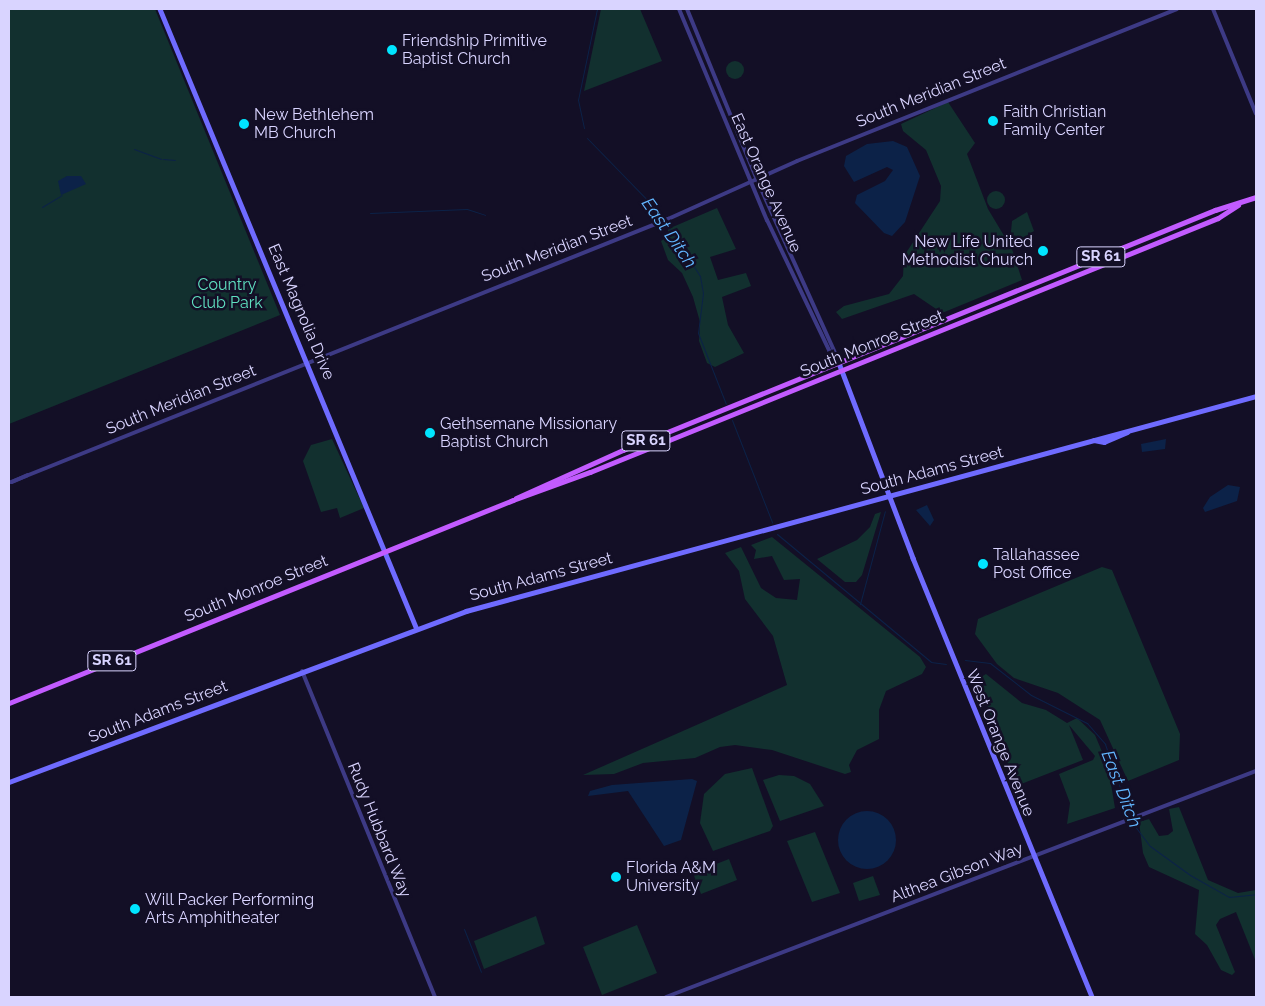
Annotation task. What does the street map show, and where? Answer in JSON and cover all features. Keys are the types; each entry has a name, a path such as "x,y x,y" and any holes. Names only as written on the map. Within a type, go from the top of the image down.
{"main road":[{"name":"East Magnolia Drive","path":"160,9 309,362 416,627"},
{"name":"South Monroe Street","path":"513,500 529,489 688,424 1203,215 1256,198"},
{"name":"South Monroe Street","path":"9,703 384,551 513,500 532,496 1199,225 1238,205"},
{"path":"1199,225 1203,215"},
{"path":"1154,235 1156,242"},
{"name":"East Orange Avenue","path":"839,363 889,496"},
{"path":"767,400 770,391"},
{"name":"South Adams Street","path":"9,782 416,627 1094,440 1118,431 1127,432 1256,396"},
{"path":"688,424 691,431"},
{"name":"West Orange Avenue","path":"889,496 1092,997"}],"street":[{"name":"East Orange Avenue","path":"680,9 751,183 830,352 839,363"},
{"name":"East Orange Avenue","path":"687,9 757,180 836,349 839,363"},
{"name":"South Meridian Street","path":"10,483 668,219 757,180 1177,9"},
{"path":"1213,9 1256,114"},
{"name":"Rudy Hubbard Way","path":"302,670 435,997"},
{"name":"Althea Gibson Way","path":"666,997 1256,770"}],"green space":[{"name":"Country Club Park","path":"9,9 155,9 280,315 9,424"},
{"path":"601,9 640,9 662,61 584,91"},
{"path":"735,61 741,64 744,70 741,76 735,79 729,76 726,70 729,64"},
{"path":"948,102 975,143 967,154 988,209 1012,249 1022,280 942,313 914,294 842,319 836,312 844,306 889,294 903,276 904,256 940,201 941,186 926,150 903,131 901,124"},
{"path":"996,191 1002,194 1005,200 1002,206 996,209 990,206 987,200 990,194"},
{"path":"717,208 736,249 710,257 718,280 746,273 751,286 722,297 728,325 744,353 715,367 707,363 699,341 700,322 693,297 682,273 668,260 661,241 668,236 668,229"},
{"path":"1027,212 1034,231 1017,242 1011,232 1012,221"},
{"path":"332,439 364,508 340,518 337,508 321,512 303,461 311,445"},
{"path":"881,512 862,575 856,582 845,582 817,559 857,540 870,527 875,514"},
{"path":"772,537 920,657 926,667 922,674 886,691 879,710 879,739 857,750 849,765 851,772 845,774 772,750 735,745 720,747 695,758 643,763 614,774 583,775 787,685 773,636 745,599 739,571 725,553 741,547 761,588 776,598 797,600 800,579 784,580 772,556 754,559 756,550 751,545"},
{"path":"1102,567 1112,570 1180,734 1179,760 1128,781 1100,720 1058,693 1014,678 997,664 975,634 978,619"},
{"path":"986,674 1022,703 1046,710 1067,723 1077,718 1095,735 1108,766 1115,808 1067,824 1070,803 1059,774 1093,760 1095,756 1069,725 1083,760 1016,786 978,679"},
{"path":"752,768 773,826 770,831 713,851 700,823 704,794 725,774"},
{"path":"779,775 794,776 810,784 824,806 780,821 763,780"},
{"path":"1179,807 1208,880 1238,893 1256,890 1256,962 1236,912 1220,919 1216,925 1235,972 1232,975 1221,970 1207,945 1195,934 1199,890 1149,867 1143,853 1139,822 1149,819 1159,836 1168,835 1173,831 1169,809"},
{"path":"815,832 840,893 812,902 787,841"},
{"path":"729,859 737,880 701,894 693,873"},
{"path":"873,876 880,895 859,901 853,883"},
{"path":"536,916 545,944 484,969 474,941"},
{"path":"637,925 657,973 602,995 583,947"}],"water":[{"path":"893,141 907,147 920,176 905,222 892,236 884,233 855,203 857,195 885,181 893,170 887,167 854,182 844,166 846,156 867,144"},
{"path":"67,176 81,176 86,184 61,195 58,181"},
{"path":"1166,439 1165,449 1142,452 1141,444"},
{"path":"1228,485 1240,487 1237,501 1205,512 1203,508 1210,497"},
{"path":"927,505 934,520 930,526 916,510"},
{"path":"692,779 697,781 681,840 664,846 628,791 588,796 590,791 612,785"},
{"path":"867,811 883,816 891,824 896,840 891,856 883,864 867,869 851,864 843,856 838,840 843,824 851,816"}],"waterway":[{"name":"East Ditch","path":"584,128 578,100 597,9"},
{"name":"East Ditch","path":"587,138 658,211 700,276 703,293 698,333 726,404"},
{"path":"134,149 161,159"},
{"path":"163,159 175,160"},
{"path":"42,207 62,195"},
{"path":"370,213 467,209 485,215"},
{"name":"East Ditch","path":"732,420 772,522"},
{"path":"860,604 885,511"},
{"name":"East Ditch","path":"777,534 931,662 946,664"},
{"name":"East Ditch","path":"965,660 990,663 1031,695 1087,723 1105,744 1130,817"},
{"name":"East Ditch","path":"1131,821 1150,846 1190,875 1229,897 1256,894"},
{"path":"464,929 481,972"}],"place":[{"name":"Friendship Primitive Baptist Church","path":"392,50"},
{"name":"Faith Christian Family Center","path":"993,121"},
{"name":"New Bethlehem MB Church","path":"244,124"},
{"name":"New Life United Methodist Church","path":"1043,251"},
{"name":"Gethsemane Missionary Baptist Church","path":"430,433"},
{"name":"Tallahassee Post Office","path":"983,564"},
{"name":"Florida A&M University","path":"616,877"},
{"name":"Will Packer Performing Arts Amphitheater","path":"135,909"}]}
